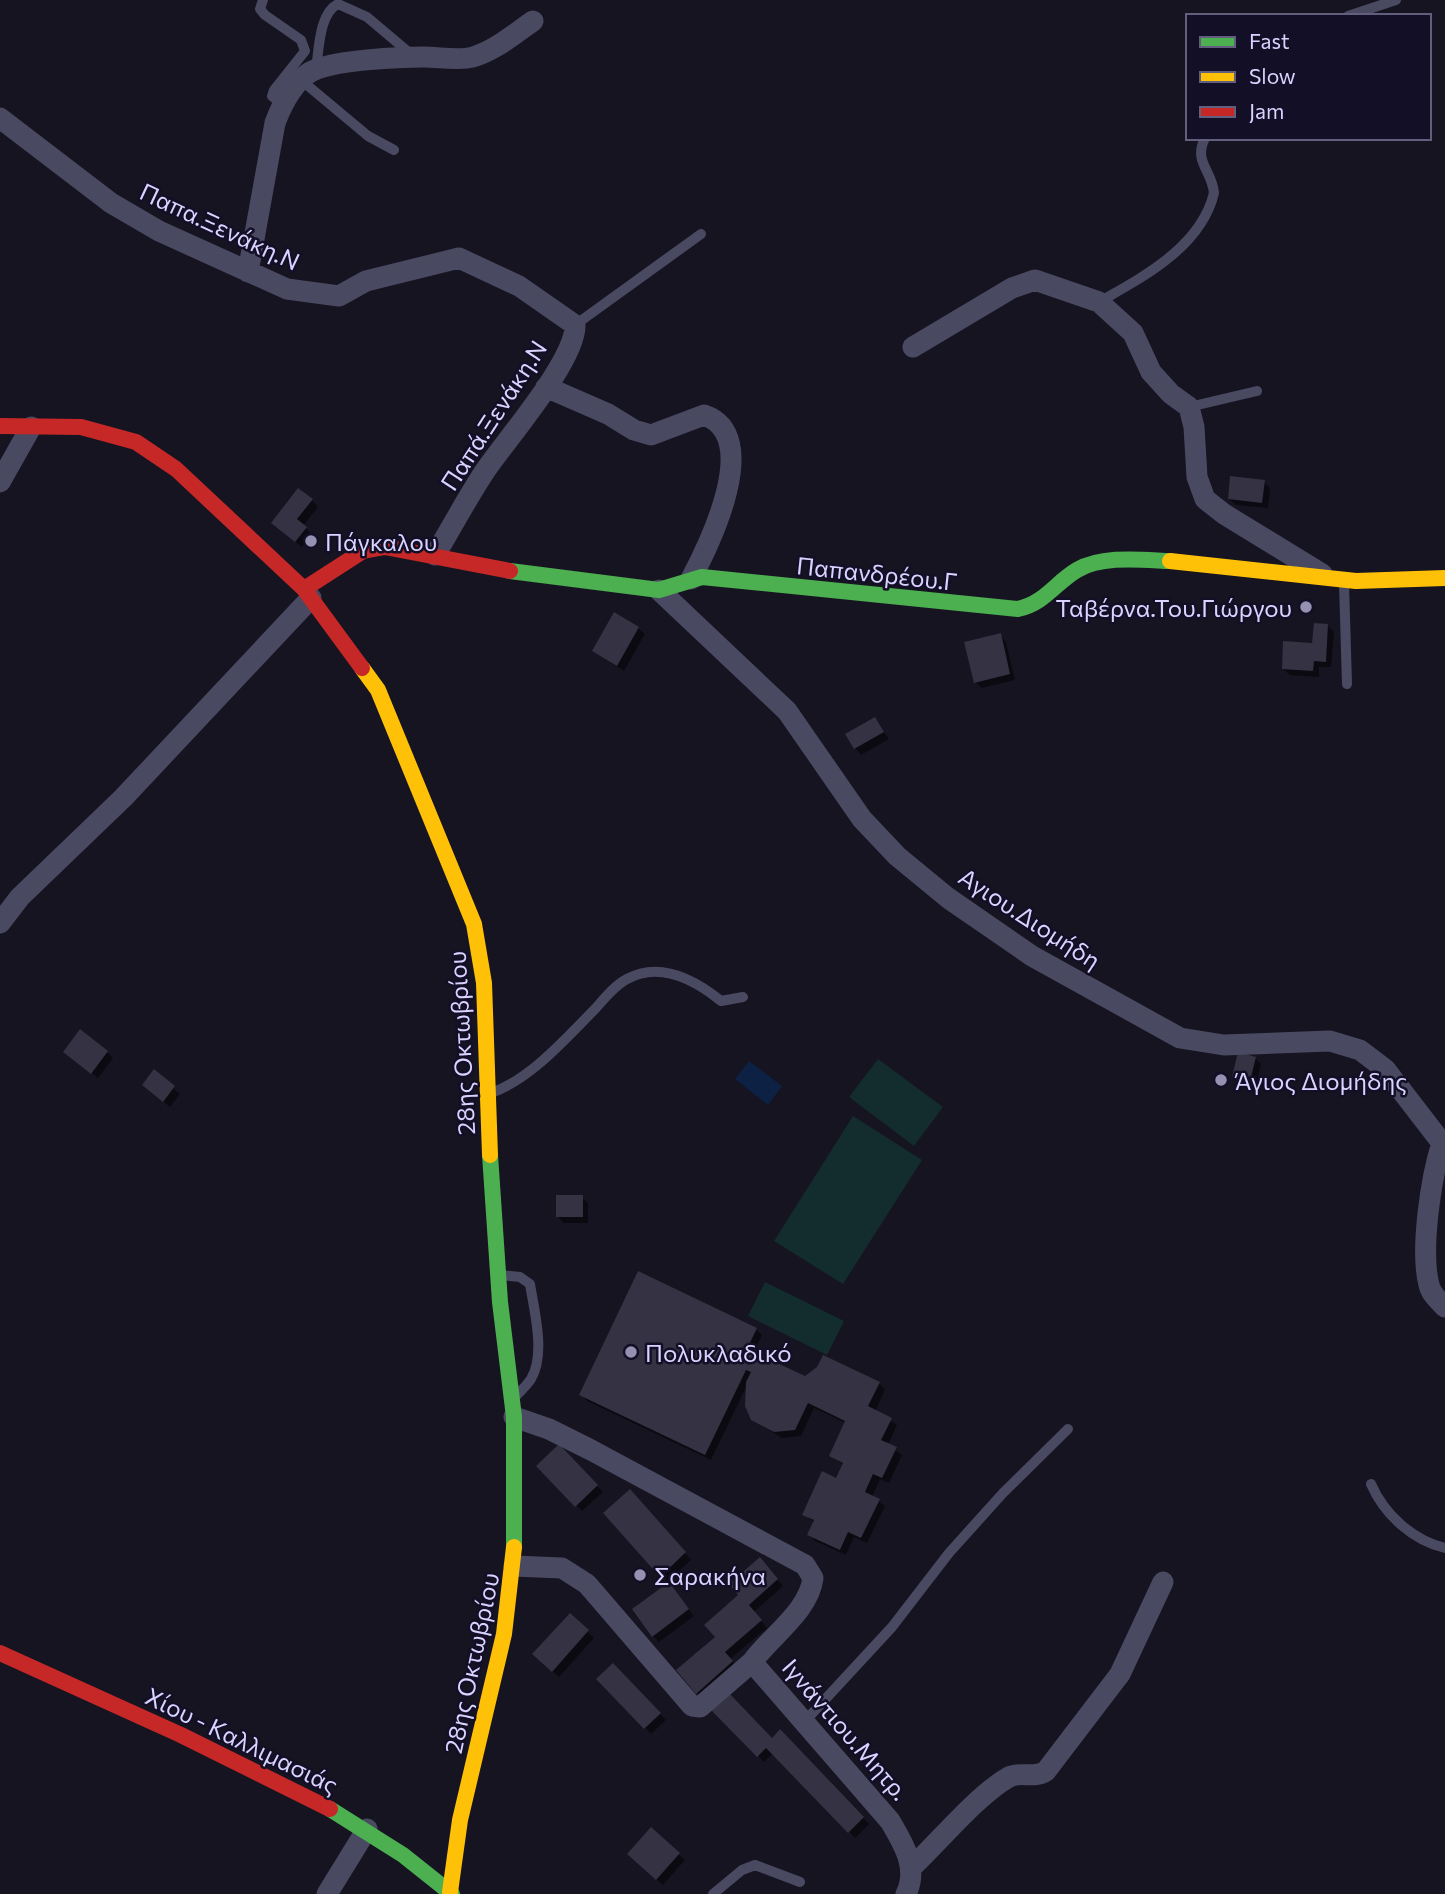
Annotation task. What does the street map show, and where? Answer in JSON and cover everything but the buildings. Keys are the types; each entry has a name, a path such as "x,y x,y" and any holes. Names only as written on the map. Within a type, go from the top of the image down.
{"main road":[{"name":"28ης Οκτωβρίου","path":"0,426 90,428 144,446 176,468 308,594 378,690 474,924 484,983 498,1274 513,1409 514,1566 498,1665 441,1890"},
{"name":"Παπανδρέου.Γ","path":"308,594 349,559 375,547 393,547 509,571 659,590 691,579 1018,609 1041,604 1078,568 1096,563 1188,561 1335,579 1445,578"},
{"name":"Χίου - Καλλιμασιάς","path":"0,1653 132,1711 296,1790 367,1829 441,1890"}],"street":[{"path":"248,272 269,143 282,104 308,75 414,57 471,57 497,46 533,21"},
{"name":"Παπα.Ξενάκη.Ν","path":"0,118 111,203 159,231 287,289 339,296 366,281 459,258 519,286"},
{"path":"913,347 1012,288 1035,280 1099,302 1133,332 1151,372 1171,394 1189,407 1194,427 1197,477 1205,499 1224,514 1335,579"},
{"name":"Παπά.Ξενάκη.Ν","path":"435,555 484,472 546,387 567,351 575,325 519,286"},
{"path":"546,387 608,414 634,430 651,435 704,415 721,425 727,435 732,461 719,515 691,579"},
{"path":"0,482 31,427"},
{"name":"Αγιου.Διομήδη","path":"659,590 787,711 862,819 897,856 948,898 1031,956 1180,1038 1224,1045 1331,1041 1352,1046 1385,1069 1443,1145"},
{"path":"0,923 20,897 123,797 308,594"},
{"path":"1443,1145 1433,1172 1427,1245 1429,1286 1445,1307"},
{"path":"513,1409 805,1565 813,1578 812,1589 752,1661"},
{"name":"Ιγνάντιου.Μητρ.","path":"514,1566 562,1568 587,1584 692,1706 700,1707 752,1661 806,1720 890,1821 905,1847 911,1868"},
{"path":"906,1894 911,1868 992,1789 1012,1775 1038,1776 1046,1770 1120,1674 1163,1582"},
{"path":"327,1894 367,1829"}],"lane":[{"path":"263,0 260,9 301,40 304,51 274,90 272,96 282,104"},
{"path":"1354,14 1396,0"},
{"path":"394,150 368,136 308,75 331,9 338,4 367,17 414,57"},
{"path":"1099,302 1166,261 1199,224 1214,193 1200,161 1200,148 1204,140"},
{"path":"575,325 701,234"},
{"path":"1189,407 1257,391"},
{"path":"1335,579 1347,684"},
{"path":"488,1094 505,1088 546,1057 626,979 660,972 685,977 721,1001 743,997"},
{"path":"498,1274 526,1279 530,1284 535,1317 536,1368 513,1409"},
{"path":"806,1720 892,1627 976,1523 1068,1429"},
{"path":"1371,1484 1379,1502 1398,1523 1445,1548"},
{"path":"713,1894 742,1870 755,1865 800,1882"}],"green space":[{"path":"878,1059 943,1107 914,1146 849,1097"},
{"path":"853,1116 922,1160 843,1284 774,1241"},
{"path":"765,1282 844,1321 827,1355 748,1316"}],"water":[{"path":"749,1061 782,1086 768,1105 735,1079"}],"traffic: fast":[{"path":"510,571 659,590 702,577 1018,609 1036,602 1069,575 1087,565 1110,560 1170,561"},
{"path":"490,1155 500,1302 514,1417 514,1547"},
{"path":"330,1809 403,1855 452,1894"}],"traffic: slow":[{"path":"1170,561 1356,581 1445,578"},
{"path":"362,668 378,690 474,924 484,983 490,1155"},
{"path":"450,1892 460,1820 504,1634 514,1547"}],"traffic: jam":[{"path":"0,426 81,427 136,442 176,469 304,589 362,668"},
{"path":"304,589 363,551 385,547 510,571"},
{"path":"0,1653 181,1735 330,1809"}],"place":[{"name":"Πάγκαλου","path":"311,541"},
{"name":"Ταβέρνα.Του.Γιώργου","path":"1306,607"},
{"name":"Άγιος Διομήδης","path":"1221,1080"},
{"name":"Πολυκλαδικό","path":"631,1352"},
{"name":"Σαρακήνα","path":"640,1575"}]}
